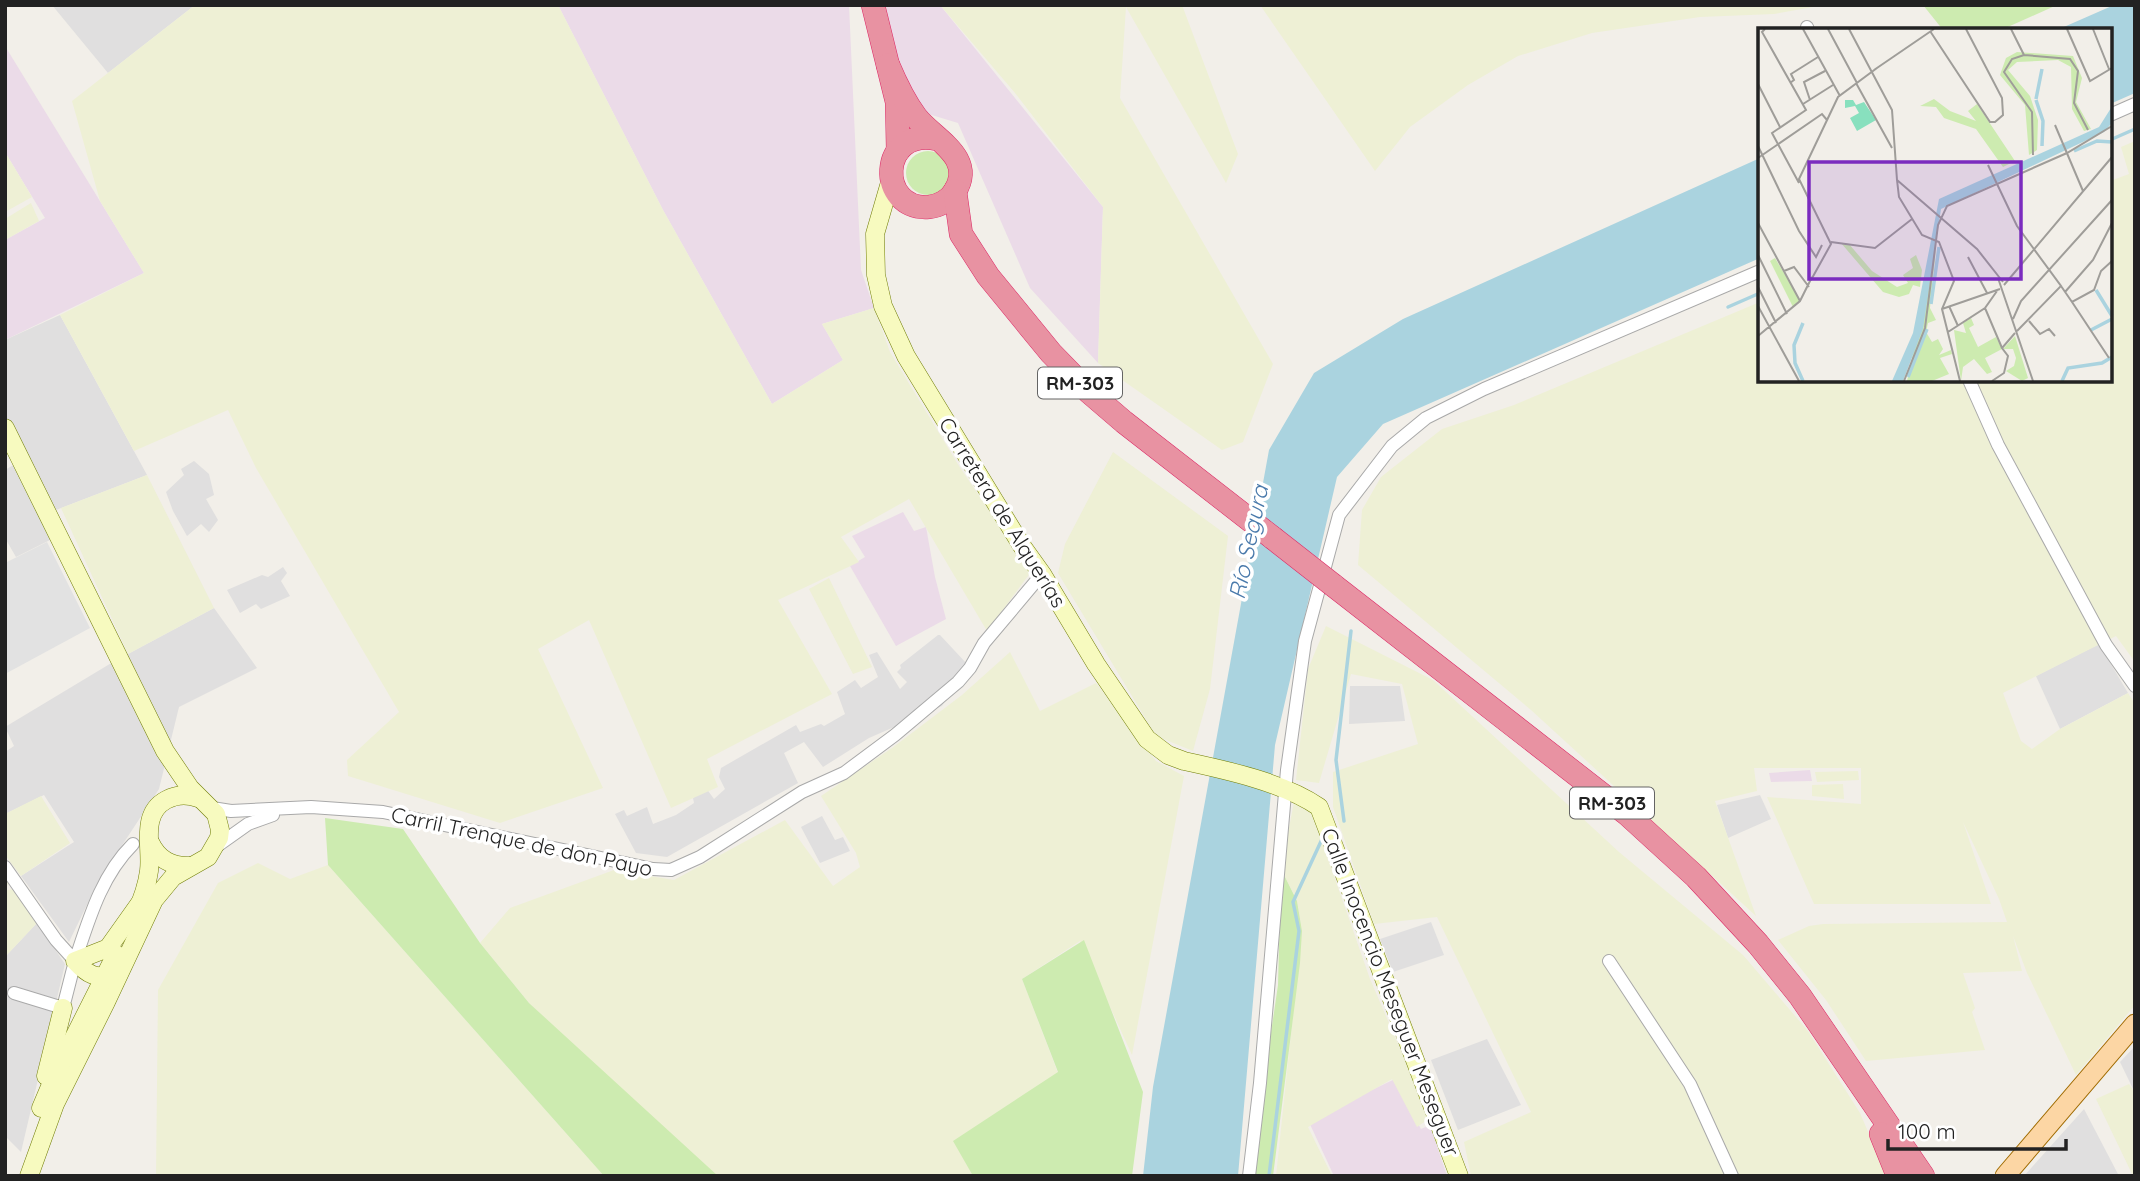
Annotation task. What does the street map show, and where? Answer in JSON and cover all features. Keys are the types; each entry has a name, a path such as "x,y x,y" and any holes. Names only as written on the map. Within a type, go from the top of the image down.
{"highway":[{"name":"RM-303","path":"873,5 897,102 898,151 893,159 891,179 899,195 961,234 988,276 1016,312 1089,392 1627,814 1696,877 1801,996 1848,1064 1909,1176"},
{"name":"RM-303","path":"888,65 902,98 918,120 947,145 959,162 959,181 955,191 961,234"},
{"path":"898,151 916,139 937,139"},
{"path":"918,206 942,203 955,191"},
{"path":"1848,1064 1898,1176"},
{"path":"1848,1064 1923,1176"}],"main road":[{"name":"Carretera de Alquerías","path":"891,179 875,234 876,275 891,326 906,356 1096,664 1147,739 1168,755 1285,789"},
{"path":"878,219 886,212 918,206"},
{"path":"5,428 165,751 216,814 220,830 217,846 203,861 173,877 163,888 114,971 104,976 89,974 75,961 108,947 142,901"},
{"path":"162,802 169,782 165,751"},
{"name":"Calle Inocencio Meseguer Meseguer","path":"1285,789 1320,807 1328,824 1459,1176"},
{"path":"33,1130 55,1074 142,901 149,873 142,843 156,808 176,796 191,795 205,803"},
{"path":"142,843 174,865 191,866"},
{"path":"26,1176 55,1104 138,933"},
{"path":"26,1176 33,1130 63,1008"},
{"path":"2006,1172 2135,1024"}],"street":[{"path":"2112,114 2135,104"},
{"path":"1249,1176 1285,789 1305,641 1339,515 1392,446 1426,418 1484,389 1758,272"},
{"path":"1970,382 2011,468 2106,645 2135,686"},
{"name":"Carril Trenque de don Payo","path":"311,807 383,812 653,869 670,870 699,857 802,792 844,773 895,735 958,682 970,668 984,643 1042,574"},
{"path":"205,803 231,811 311,807"},
{"path":"217,846 248,824 264,817 311,807"},
{"path":"15,993 63,1008 75,961 97,898 110,872 142,843"},
{"path":"5,867 56,940 75,961"},
{"path":"1609,961 1684,1075 1732,1176"}],"shaded area":[{"path":"52,5 195,5 108,73"},
{"path":"558,5 849,5 861,270 874,308 822,324 843,360 772,404 663,210"},
{"path":"886,5 940,5 1103,207 1098,363 1030,288 958,123 925,113 908,88 891,35"},
{"path":"5,46 144,273 5,340 5,240 45,218 5,152"},
{"path":"60,315 147,475 43,515 52,539 16,557 5,538 5,470 15,464 5,451 5,340"},
{"path":"194,461 209,474 214,495 206,499 218,520 209,532 201,524 187,536 166,492 184,475 181,469"},
{"path":"903,512 914,531 926,527 946,619 896,646 850,566 865,557 852,536"},
{"path":"47,542 90,628 5,674 5,563"},
{"path":"283,567 287,573 281,581 290,596 261,609 256,604 240,613 227,590 262,575 268,577"},
{"path":"214,608 257,668 179,707 159,789 98,882 69,942 21,876 74,842 44,795 5,814 5,752 14,746 5,727 113,662"},
{"path":"938,635 968,665 942,706 869,738 823,767 804,742 784,753 798,783 667,857 636,853 615,814 624,810 627,816 647,807 653,824 676,815 694,803 693,798 706,788 714,799 725,789 719,777 721,768 796,725 800,732 821,724 824,726 845,714 837,692 855,680 861,688 878,677 869,655 877,652 900,689 907,682 897,672 901,668 900,665"},
{"path":"2099,644 2128,693 2060,729 2036,676"},
{"path":"1350,686 1400,686 1405,721 1349,724"},
{"path":"1810,770 1812,781 1771,782 1769,773"},
{"path":"1760,795 1771,819 1728,838 1717,805"},
{"path":"822,816 835,840 843,837 850,851 820,863 801,827"},
{"path":"1431,922 1444,955 1393,972 1380,939"},
{"path":"37,923 65,964 21,1152 5,1136 5,957"},
{"path":"1487,1039 1521,1105 1458,1130 1431,1060"},
{"path":"2135,1046 2135,1093 2120,1062"},
{"path":"1393,1080 1421,1129 1430,1125 1447,1176 1334,1176 1308,1120"},
{"path":"2084,1109 2119,1176 2024,1176"}],"green space":[{"path":"195,5 558,5 663,210 772,404 843,360 822,324 874,308 890,352 959,466 1031,572 987,631 909,499 841,537 859,562 778,600 832,694 707,759 718,787 671,808 589,620 538,649 603,788 500,823 348,776 347,760 399,712 256,468 228,410 134,451 60,315 144,273 100,201 72,101"},
{"path":"940,5 1182,5 1238,154 1226,183 1126,7 1120,98 1273,364 1243,442 1222,450 1098,363 1103,207 1015,93"},
{"path":"1260,5 1824,5 1774,14 1700,17 1592,33 1518,56 1468,85 1410,127 1375,171"},
{"path":"1923,5 2057,5 2005,28 1941,28"},
{"path":"2135,141 2135,662 2116,636 2003,693 2021,741 2032,749 2060,729 2128,693 2135,704 2135,1005 2076,1075 2027,973 2013,936 2022,971 1963,973 1985,1050 1866,1061 1826,1000 1778,940 1809,926 1823,924 2007,922 1963,822 1991,904 1814,904 1767,797 1861,804 1861,768 1754,768 1757,791 1715,801 1756,916 1531,710 1358,565 1362,510 1381,477 1442,429 1514,405 1758,303 1758,382 2112,382 2112,180 2129,174 2121,147"},
{"path":"928,151 943,158 950,173 943,188 928,195 913,188 906,173 913,158"},
{"path":"5,152 32,197 5,212"},
{"path":"31,203 39,221 5,240 5,219"},
{"path":"1113,452 1228,536 1210,689 1193,751 1156,736 1058,573 1065,544"},
{"path":"147,475 214,608 128,654 61,508"},
{"path":"829,578 872,667 853,674 809,589"},
{"path":"1326,626 1433,680 1619,852 1743,955 1808,1031 1860,1113 1887,1176 1471,1176 1464,1142 1531,1112 1437,917 1374,924 1333,807 1333,772 1418,744 1402,684 1351,674 1319,783 1296,780 1308,669"},
{"path":"1010,652 1040,711 1096,683 1156,761 1184,776 1132,1055 1080,941 1022,979 1058,1073 954,1141 973,1176 712,1176 529,1003 480,943 510,908 614,870 674,880 785,820 833,886 860,867 856,853 821,796 892,748 962,695"},
{"path":"1858,771 1859,780 1817,782 1815,772"},
{"path":"1843,784 1844,799 1812,796 1812,785"},
{"path":"41,796 70,843 21,876 5,855 5,814"},
{"path":"1294,802 1305,806 1312,813 1370,979 1430,1118 1417,1127 1392,1079 1308,1127 1332,1176 1276,1176 1302,931 1297,900 1281,869"},
{"path":"325,818 403,829 480,943 529,1003 718,1176 604,1176 328,865"},
{"path":"258,863 290,879 328,865 604,1176 156,1176 158,990 218,883"},
{"path":"1281,869 1297,901 1302,931 1300,963 1273,1176 1250,1176 1278,985"},
{"path":"5,876 10,881 7,890 15,889 37,923 5,957"},
{"path":"1084,940 1143,1092 1132,1176 973,1176 953,1141 1058,1072 1022,979"},
{"path":"2129,1084 2135,1093 2135,1176 2096,1099"}],"water":[{"path":"2114,5 2135,5 2135,93 2112,103 2112,28 2062,28"},
{"path":"1758,159 1758,259 1383,424 1337,477 1275,745 1238,1176 1143,1176 1153,1087 1269,450 1314,373 1403,319"}],"waterway":[{"path":"2112,139 2135,129"},
{"path":"1728,307 1758,294"},
{"path":"1344,821 1336,760 1351,631"},
{"path":"1269,1176 1299,931 1293,902 1323,837"}],"water label":[{"name":"Río Segura","path":"1248,542"}]}
